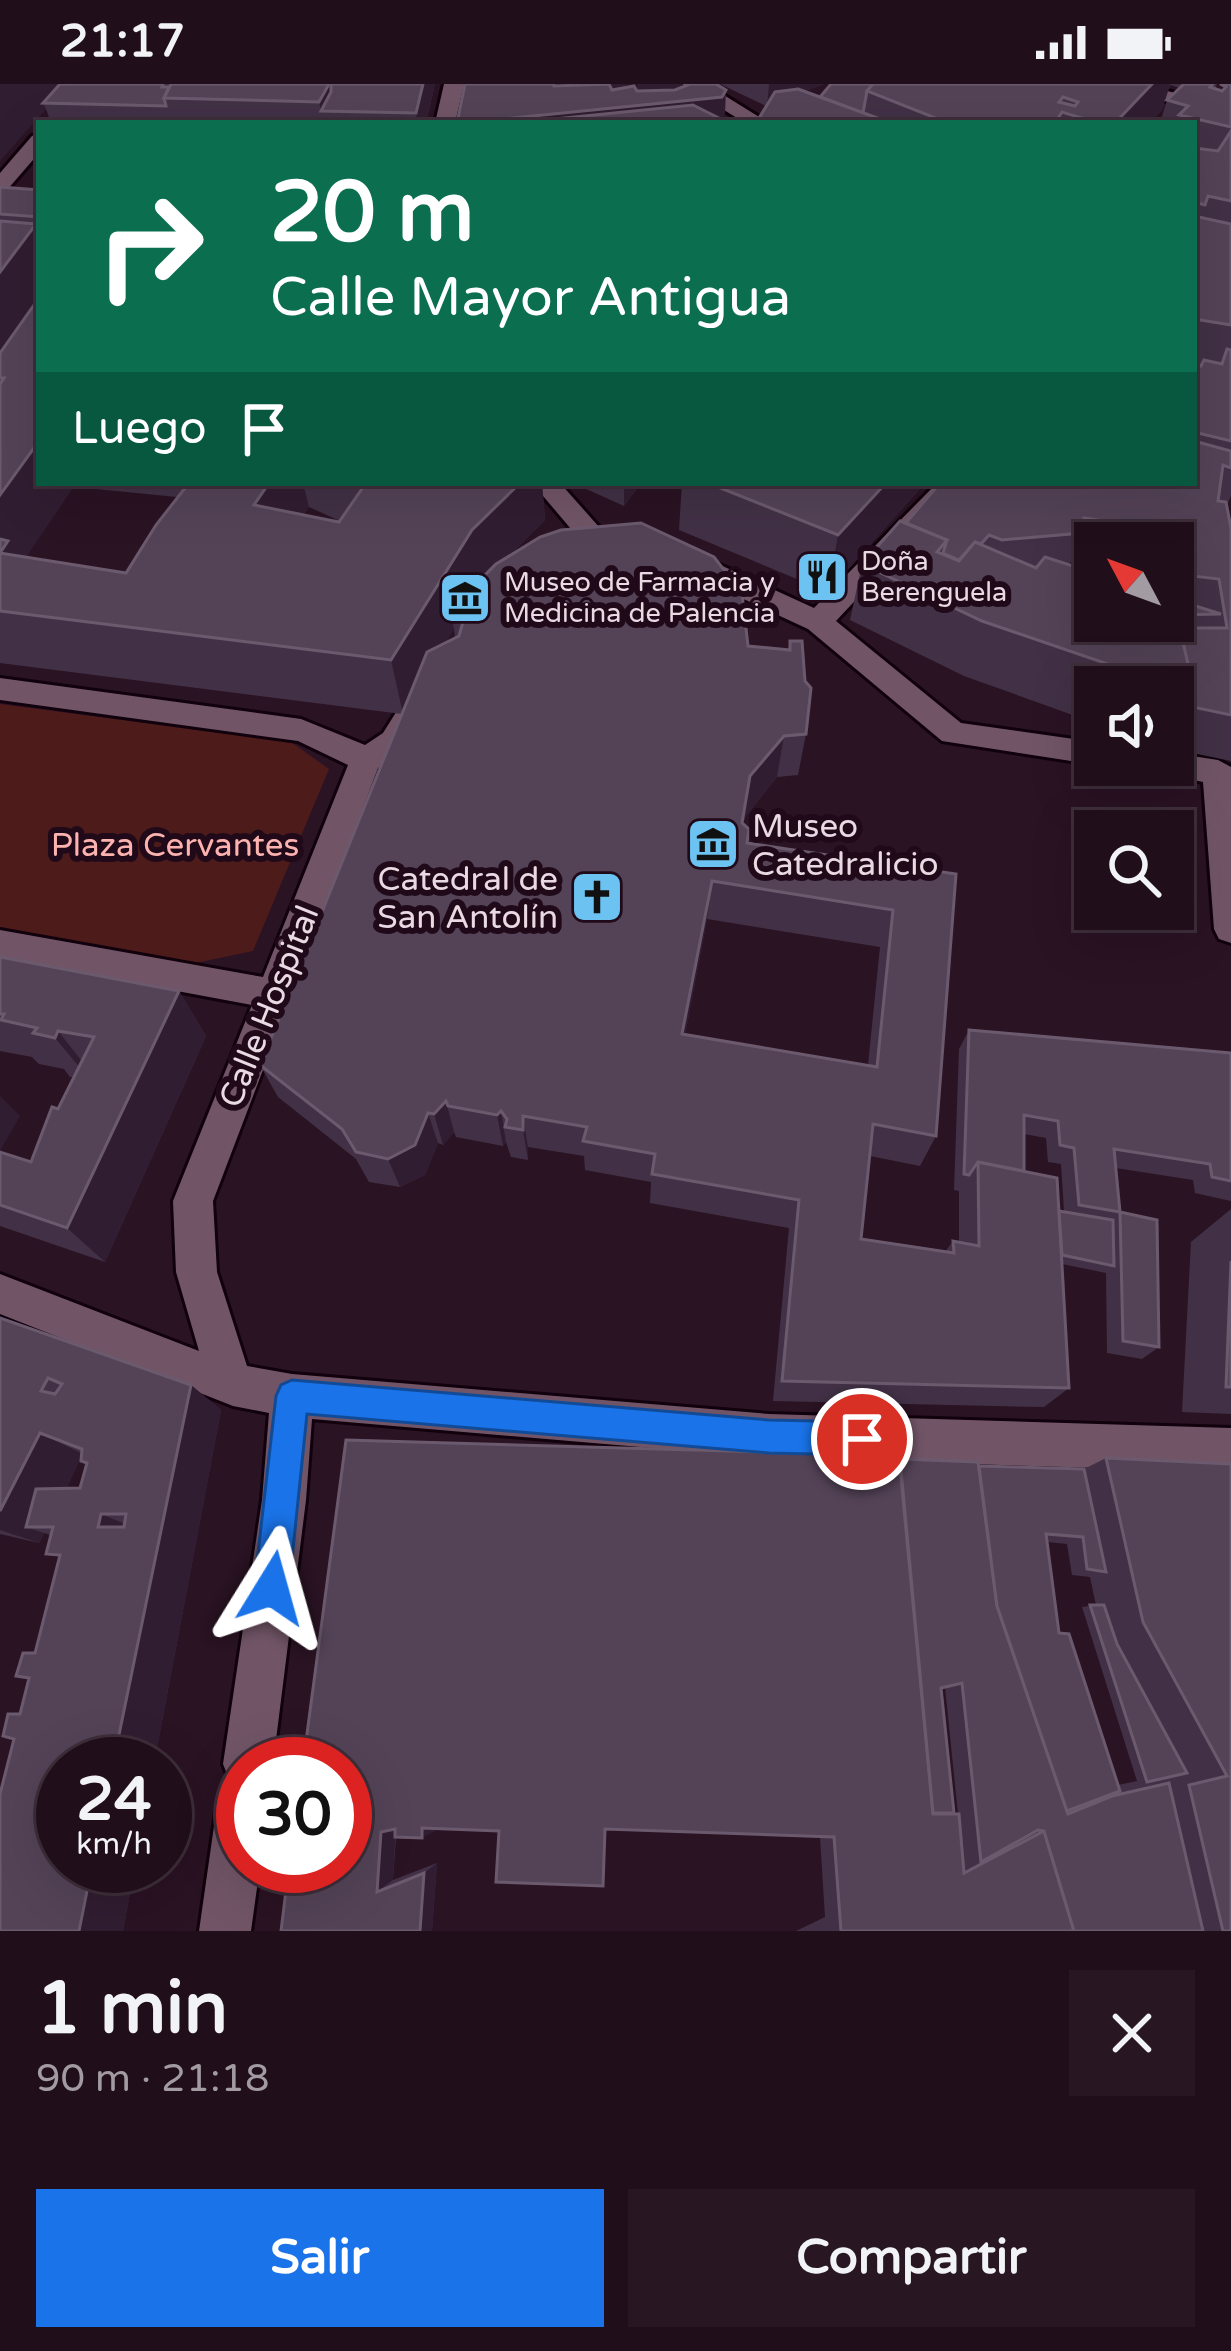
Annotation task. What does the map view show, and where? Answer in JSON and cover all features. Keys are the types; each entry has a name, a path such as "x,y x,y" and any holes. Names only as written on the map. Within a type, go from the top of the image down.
{"street":[{"path":"446,120 454,84"},
{"path":"692,84 755,120"},
{"path":"1109,84 1229,111 1231,86"},
{"path":"1170,120 1187,102"},
{"path":"0,186 36,145"},
{"path":"548,486 598,542"},
{"path":"818,622 949,486"},
{"path":"564,551 598,542 634,544"},
{"path":"672,554 818,622 953,733 1074,751"},
{"name":"Calle Hospital","path":"233,1385 201,1294 188,1239 200,1182 365,761 394,741 427,688"},
{"path":"0,689 301,730 342,745 365,761"},
{"path":"1194,768 1218,772 1231,929"},
{"path":"0,944 273,994"},
{"path":"0,1294 233,1385 292,1396 769,1436 1231,1450"},
{"path":"252,1737 284,1501 292,1396"},
{"path":"225,1931 230,1893"}],"green space":[{"name":"Plaza Cervantes","path":"0,704 291,742 329,769 253,951 191,964 0,934"}],"building":[{"path":"60,84 169,87 166,106 43,103"},
{"path":"171,84 329,84 319,102 164,98"},
{"path":"331,84 423,84 416,113 321,111"},
{"path":"465,84 609,84 612,90 634,86 637,91 716,84 726,90 722,97 494,120 458,118"},
{"path":"831,84 873,84 863,113 820,97"},
{"path":"873,84 1152,84 1118,120 1088,120 1062,112 1057,120 940,120 867,91"},
{"path":"1184,84 1213,84 1210,87 1222,91 1226,87 1220,84 1231,84 1231,127 1179,115 1188,106 1167,100"},
{"path":"798,89 883,120 758,120 775,92"},
{"path":"693,105 719,118 718,120 545,120"},
{"path":"1231,131 1231,201 1208,196 1205,205 1197,203 1197,148 1218,151"},
{"path":"0,187 36,190 36,217 0,214"},
{"path":"1197,217 1231,224 1231,325 1197,319"},
{"path":"0,221 36,224 0,272"},
{"path":"36,302 36,445 0,495 0,384 4,378 0,378 0,353"},
{"path":"1227,349 1231,350 1231,441 1197,433 1197,365 1204,360 1222,364"},
{"path":"1197,442 1231,451 1231,468 1223,465 1218,501 1226,502 1231,528 1231,715 1194,707 1194,666 1188,666 1183,642 1194,642 1194,628 1227,628 1219,579 1194,576 1194,522 1084,518 1074,522 1074,534 1002,540 989,535 959,560 943,553 947,540 906,523 937,486 1197,486"},
{"path":"187,486 267,486 254,505 339,522 364,486 517,486 472,530 391,660 0,611 0,553 126,573"},
{"path":"716,486 883,486 838,535"},
{"path":"900,521 947,540 937,552 959,561 975,542 1036,568 1045,557 1074,566 1074,642 1183,642 1188,666 1113,666 982,621 862,564"},
{"name":"Catedral de San Antolín","path":"641,523 714,557 742,593 748,646 790,650 790,641 802,641 805,681 811,688 806,734 784,736 750,776 742,823 749,829 747,843 956,874 936,1136 873,1124 861,1239 954,1253 953,1241 979,1246 978,1162 1057,1178 1069,1388 782,1381 799,1200 652,1174 655,1154 583,1141 587,1127 523,1116 523,1130 505,1127 507,1119 501,1111 497,1115 448,1106 446,1101 434,1114 428,1113 415,1145 388,1159 356,1152 342,1129 260,1065 427,652 459,636 463,622 452,619 454,612 496,564 561,530","holes":["712,881 893,910 877,1067 682,1034"]},
{"path":"1194,606 1221,614 1194,615"},
{"path":"0,957 179,991 67,1228 0,1205 0,1152 31,1162 52,1107 58,1109 94,1037 58,1031 55,1038 33,1033 37,1028 1,1020"},
{"path":"969,1030 1231,1053 1231,1181 1212,1177 1210,1164 1114,1149 1120,1212 1079,1205 1074,1148 1060,1145 1058,1121 1024,1115 1024,1171 978,1162 969,1175 964,1174"},
{"path":"1059,1211 1113,1220 1114,1266 1062,1255"},
{"path":"1120,1212 1157,1220 1159,1347 1123,1341"},
{"path":"1231,1261 1231,1387 1226,1387"},
{"path":"0,1318 191,1385 119,1737 36,1737 36,1893 87,1893 79,1931 0,1931 0,1794 14,1739 3,1736 8,1714 20,1714 29,1678 16,1676 23,1653 35,1653 60,1555 46,1554 53,1527 26,1527 36,1489 80,1488 87,1463 81,1461 82,1449 40,1433 0,1511","holes":["48,1378 62,1384 55,1394 41,1391","101,1514 126,1514 124,1527 98,1527"]},
{"path":"346,1440 899,1456 933,1814 959,1814 964,1873 1044,1831 1074,1931 841,1931 834,1837 605,1829 603,1886 496,1882 499,1831 422,1828 422,1838 395,1837 395,1829 381,1832 377,1892 424,1873 420,1931 281,1931 286,1893 372,1893 372,1737 307,1737"},
{"path":"1106,1458 1231,1464 1231,1931 1223,1931 1189,1785 1227,1776 1143,1622"},
{"path":"900,1459 978,1462 997,1606 1068,1814 1112,1796 1169,1783 1203,1931 1074,1931 1044,1831 981,1862 962,1683 941,1688 954,1813 933,1813"},
{"path":"979,1466 1084,1469 1106,1572 1087,1569 1083,1537 1046,1534 1059,1633 1069,1634 1120,1791 1067,1811 997,1606"},
{"path":"1090,1605 1104,1605 1117,1644 1187,1773 1147,1782"}],"place":[{"name":"Doña Berenguela","path":"822,577"},
{"name":"Museo de Farmacia y Medicina de Palencia","path":"465,598"},
{"name":"Museo Catedralicio","path":"713,844"},
{"name":"Catedral de San Antolín","path":"597,897"}],"route":[{"path":"272,1588 292,1396 769,1436 862,1439"}]}
